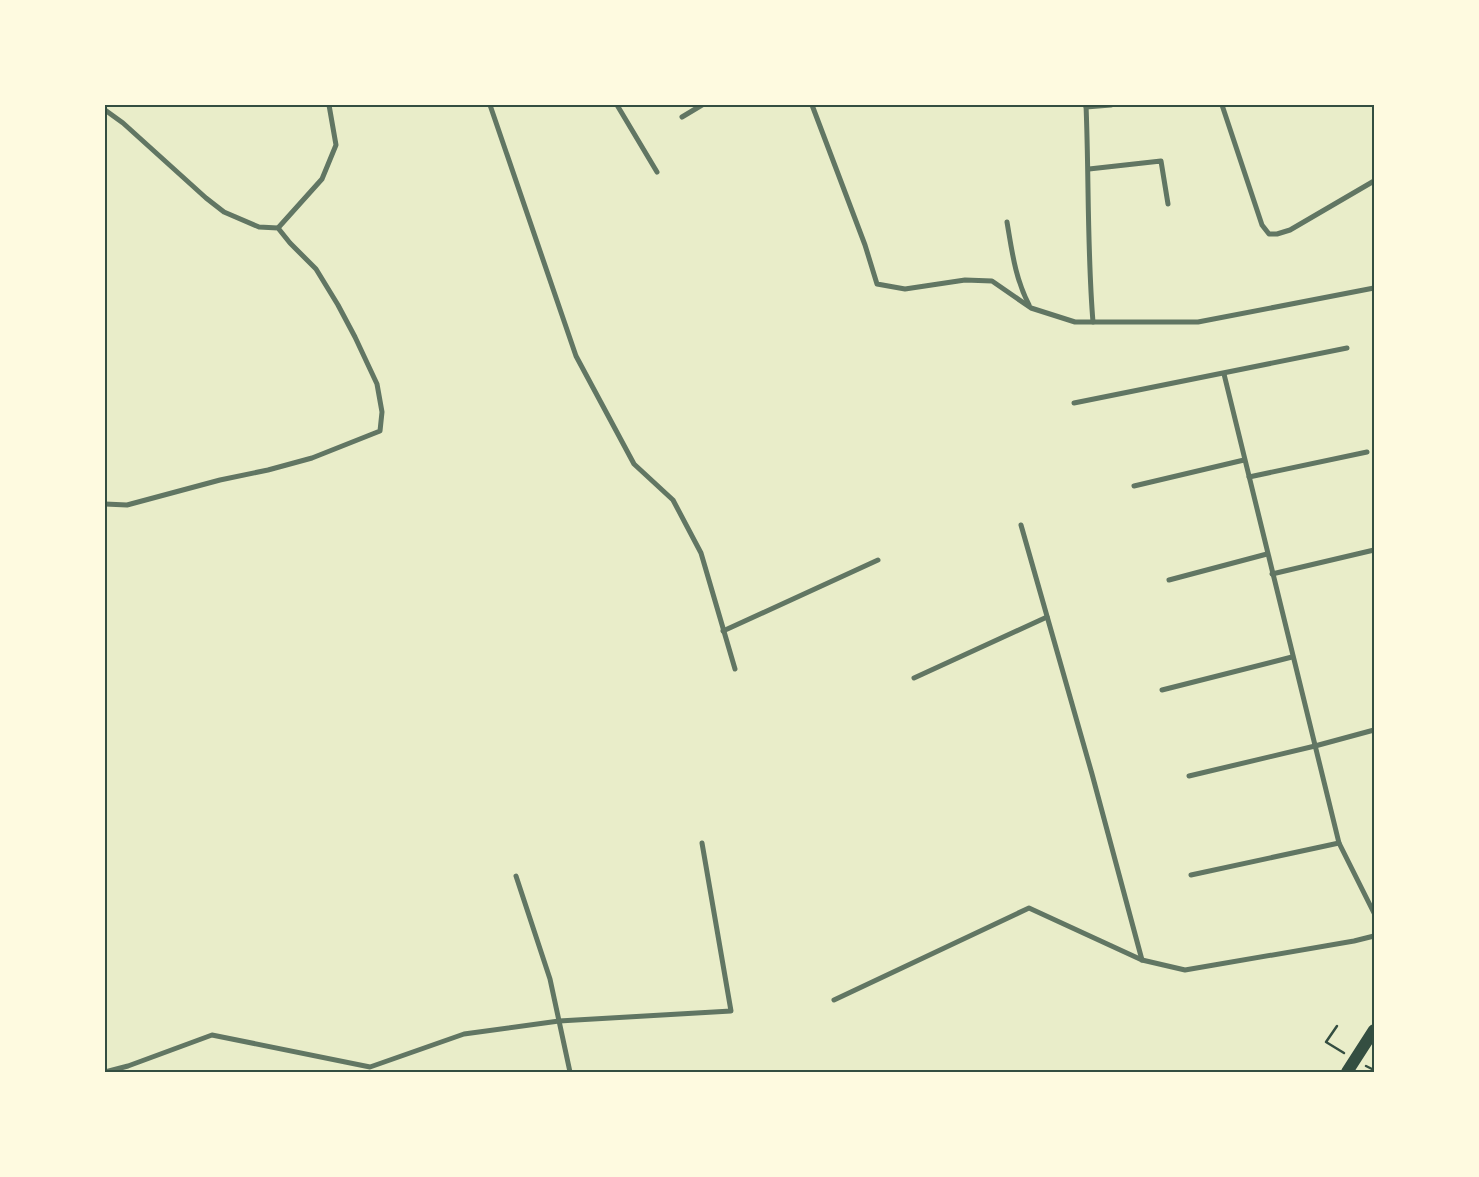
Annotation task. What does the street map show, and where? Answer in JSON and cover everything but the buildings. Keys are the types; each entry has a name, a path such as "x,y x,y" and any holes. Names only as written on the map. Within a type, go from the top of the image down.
{"highway":[{"path":"1347,1072 1374,1030"}],"street":[{"path":"278,228 322,179 326,171 336,145 329,105"},
{"path":"490,105 576,356 634,464 673,500 701,553 735,669"},
{"path":"617,105 657,172"},
{"path":"682,117 702,105"},
{"path":"812,105 865,245 877,284 905,289 965,280 992,281 1031,308 1075,322 1198,322 1374,288"},
{"path":"1093,322 1086,106 1111,105"},
{"path":"1222,105 1262,225 1269,234 1290,230 1374,180"},
{"path":"105,110 123,123 224,212 259,227 278,228 316,269 338,304 377,384 382,412 380,431 312,458 127,505 105,504"},
{"path":"1089,169 1161,161 1168,204"},
{"path":"1007,222 1014,266 1020,289 1031,308"},
{"path":"1074,403 1347,348"},
{"path":"1224,374 1338,843 1374,913"},
{"path":"1248,477 1367,452"},
{"path":"1134,486 1244,460"},
{"path":"1021,526 1142,960"},
{"path":"1272,574 1374,550"},
{"path":"1169,580 1267,554"},
{"path":"723,631 878,560"},
{"path":"914,678 1047,617"},
{"path":"1162,690 1292,658"},
{"path":"1189,776 1374,730"},
{"path":"105,1072 128,1066 212,1035 370,1067 464,1034 559,1021 730,1011 702,843"},
{"path":"1191,875 1338,843"},
{"path":"516,876 550,980 570,1072"},
{"path":"834,1000 1029,908 1142,960 1185,970 1374,936"}],"path":[{"path":"1326,1042 1337,1026"}]}
